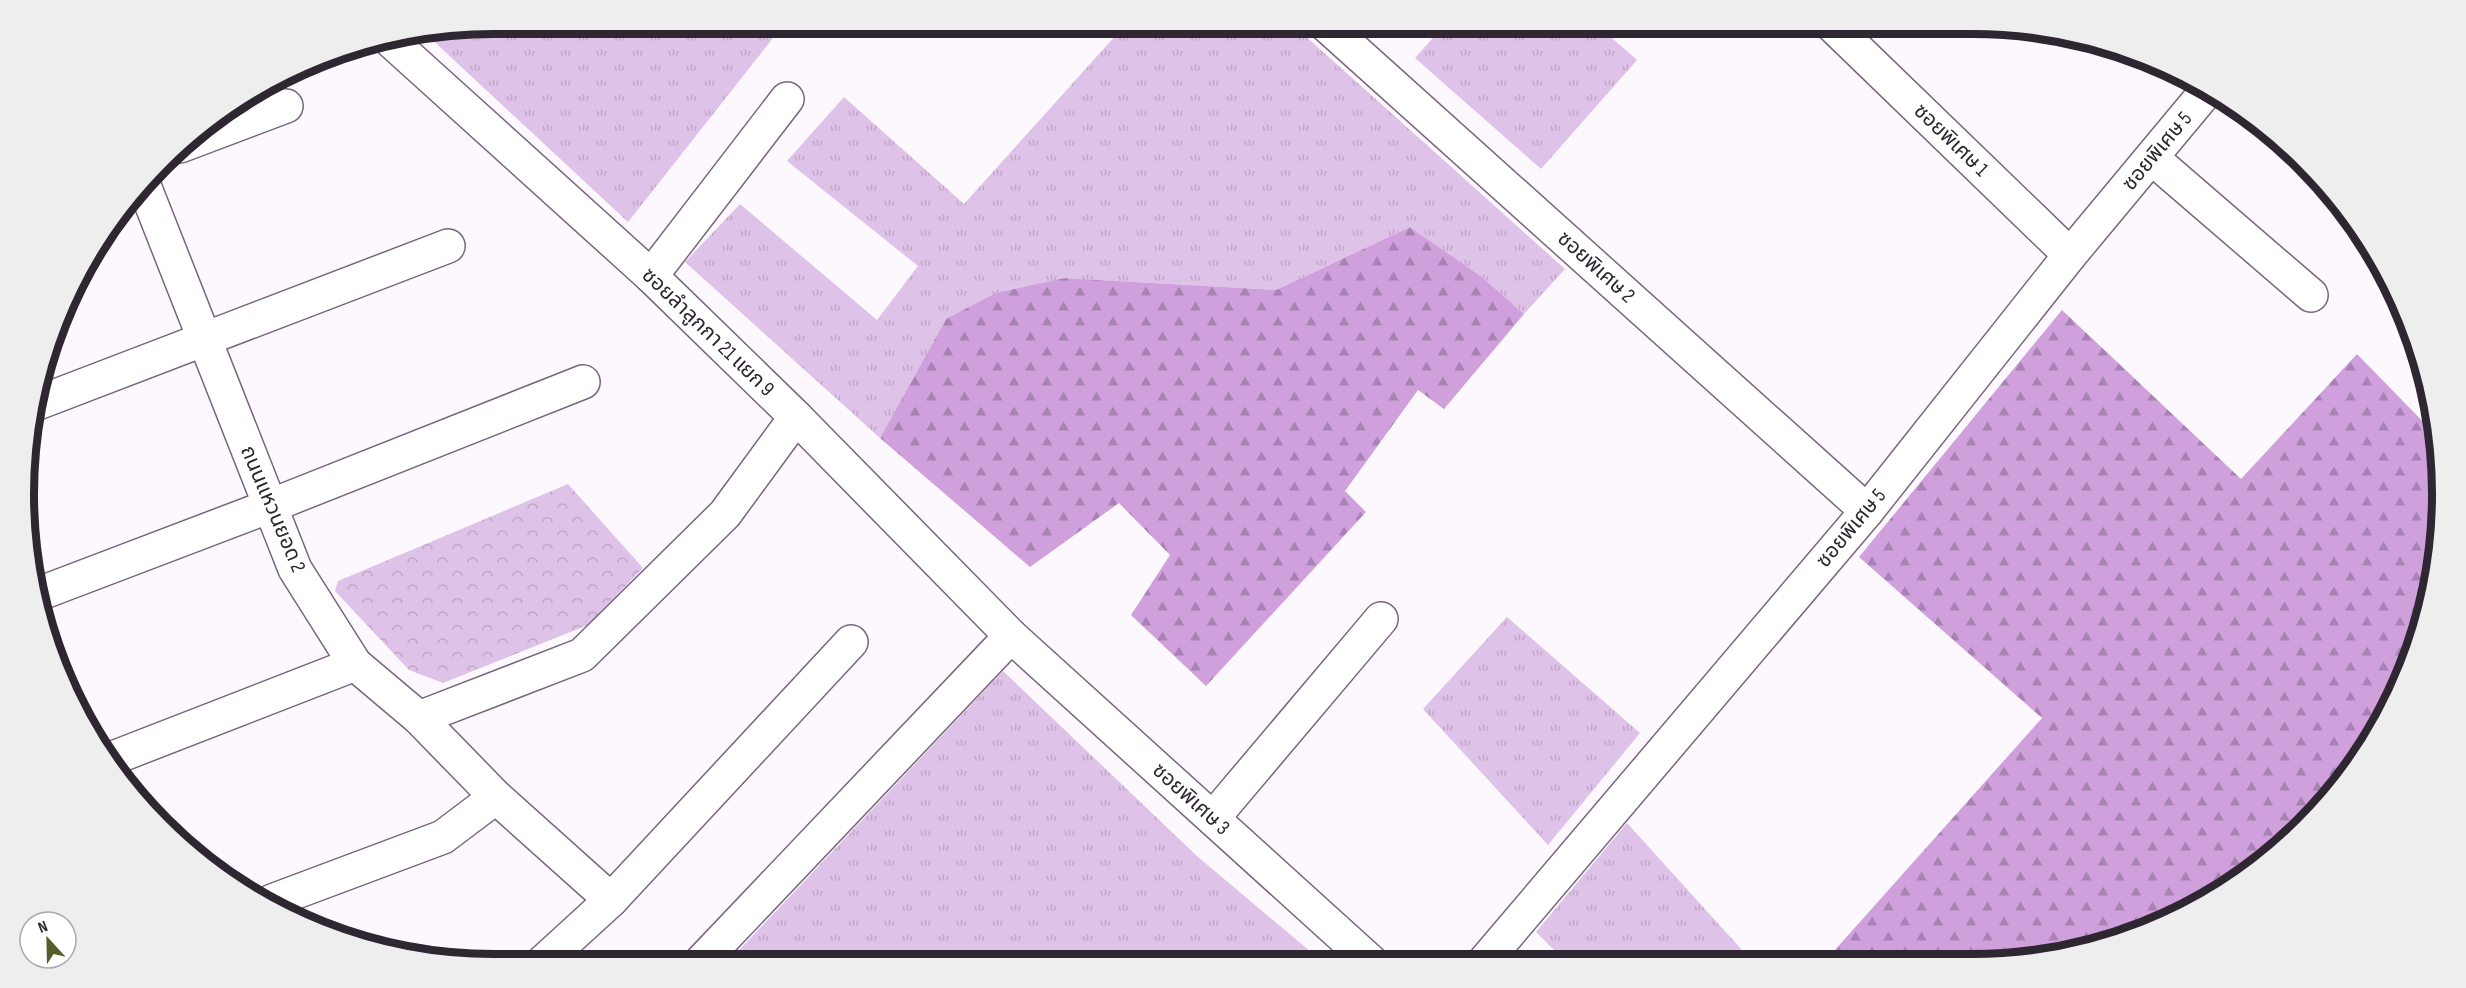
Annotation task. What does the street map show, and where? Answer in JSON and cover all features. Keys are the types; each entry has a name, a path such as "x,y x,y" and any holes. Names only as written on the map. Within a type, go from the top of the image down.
{"street":[{"name":"ซอยพิเศษ 2","path":"1336,34 1867,511"},
{"name":"ซอยพิเศษ 1","path":"1841,34 2070,255"},
{"name":"ซอยลำลูกกา 21 แยก 9","path":"395,45 651,276 796,417 1011,636"},
{"name":"ซอยพิเศษ 5","path":"1491,954 1867,511 2070,255 2202,96"},
{"path":"651,276 787,99"},
{"path":"206,136 286,106"},
{"path":"2152,158 2310,296"},
{"name":"ถนนแหวนยอด 2","path":"147,193 295,569 355,664 419,718 496,796 611,900"},
{"path":"44,401 205,341 448,246"},
{"path":"45,592 270,506 583,382"},
{"path":"419,718 582,655 725,514 796,417"},
{"path":"1213,818 1381,619"},
{"path":"709,954 1011,636"},
{"name":"ซอยพิเศษ 3","path":"1011,636 1362,954"},
{"path":"552,954 611,900 851,642"},
{"path":"117,756 355,664"},
{"path":"277,899 443,837 496,796"}],"green space":[{"path":"494,34 776,34 628,222 431,39"},
{"path":"1117,34 1303,34 1565,269 1524,314 1482,277 1410,227 1276,290 1065,278 946,319 880,438 685,262 740,204 877,320 918,266 787,161 844,97 964,204"},
{"path":"1436,34 1607,34 1637,60 1541,169 1415,58"},
{"path":"1410,227 1482,277 1524,314 1444,409 1418,390 1345,491 1366,512 1206,686 1131,615 1170,555 1119,503 1030,567 880,438 946,319 996,293 1065,278 1276,290"},
{"path":"2062,310 2241,479 2357,354 2427,425 2431,464 2431,524 2423,584 2416,613 2397,670 2384,697 2370,724 2337,774 2297,819 2275,839 2252,859 2202,892 2148,919 2062,945 2002,953 1831,954 2042,718 1859,557"},
{"path":"568,484 643,568 588,625 443,683 409,670 335,591 338,581"},
{"path":"1507,617 1640,733 1548,845 1423,709"},
{"path":"1003,671 1198,857 1313,954 736,954"},
{"path":"1627,823 1746,954 1558,954 1536,932"}]}
